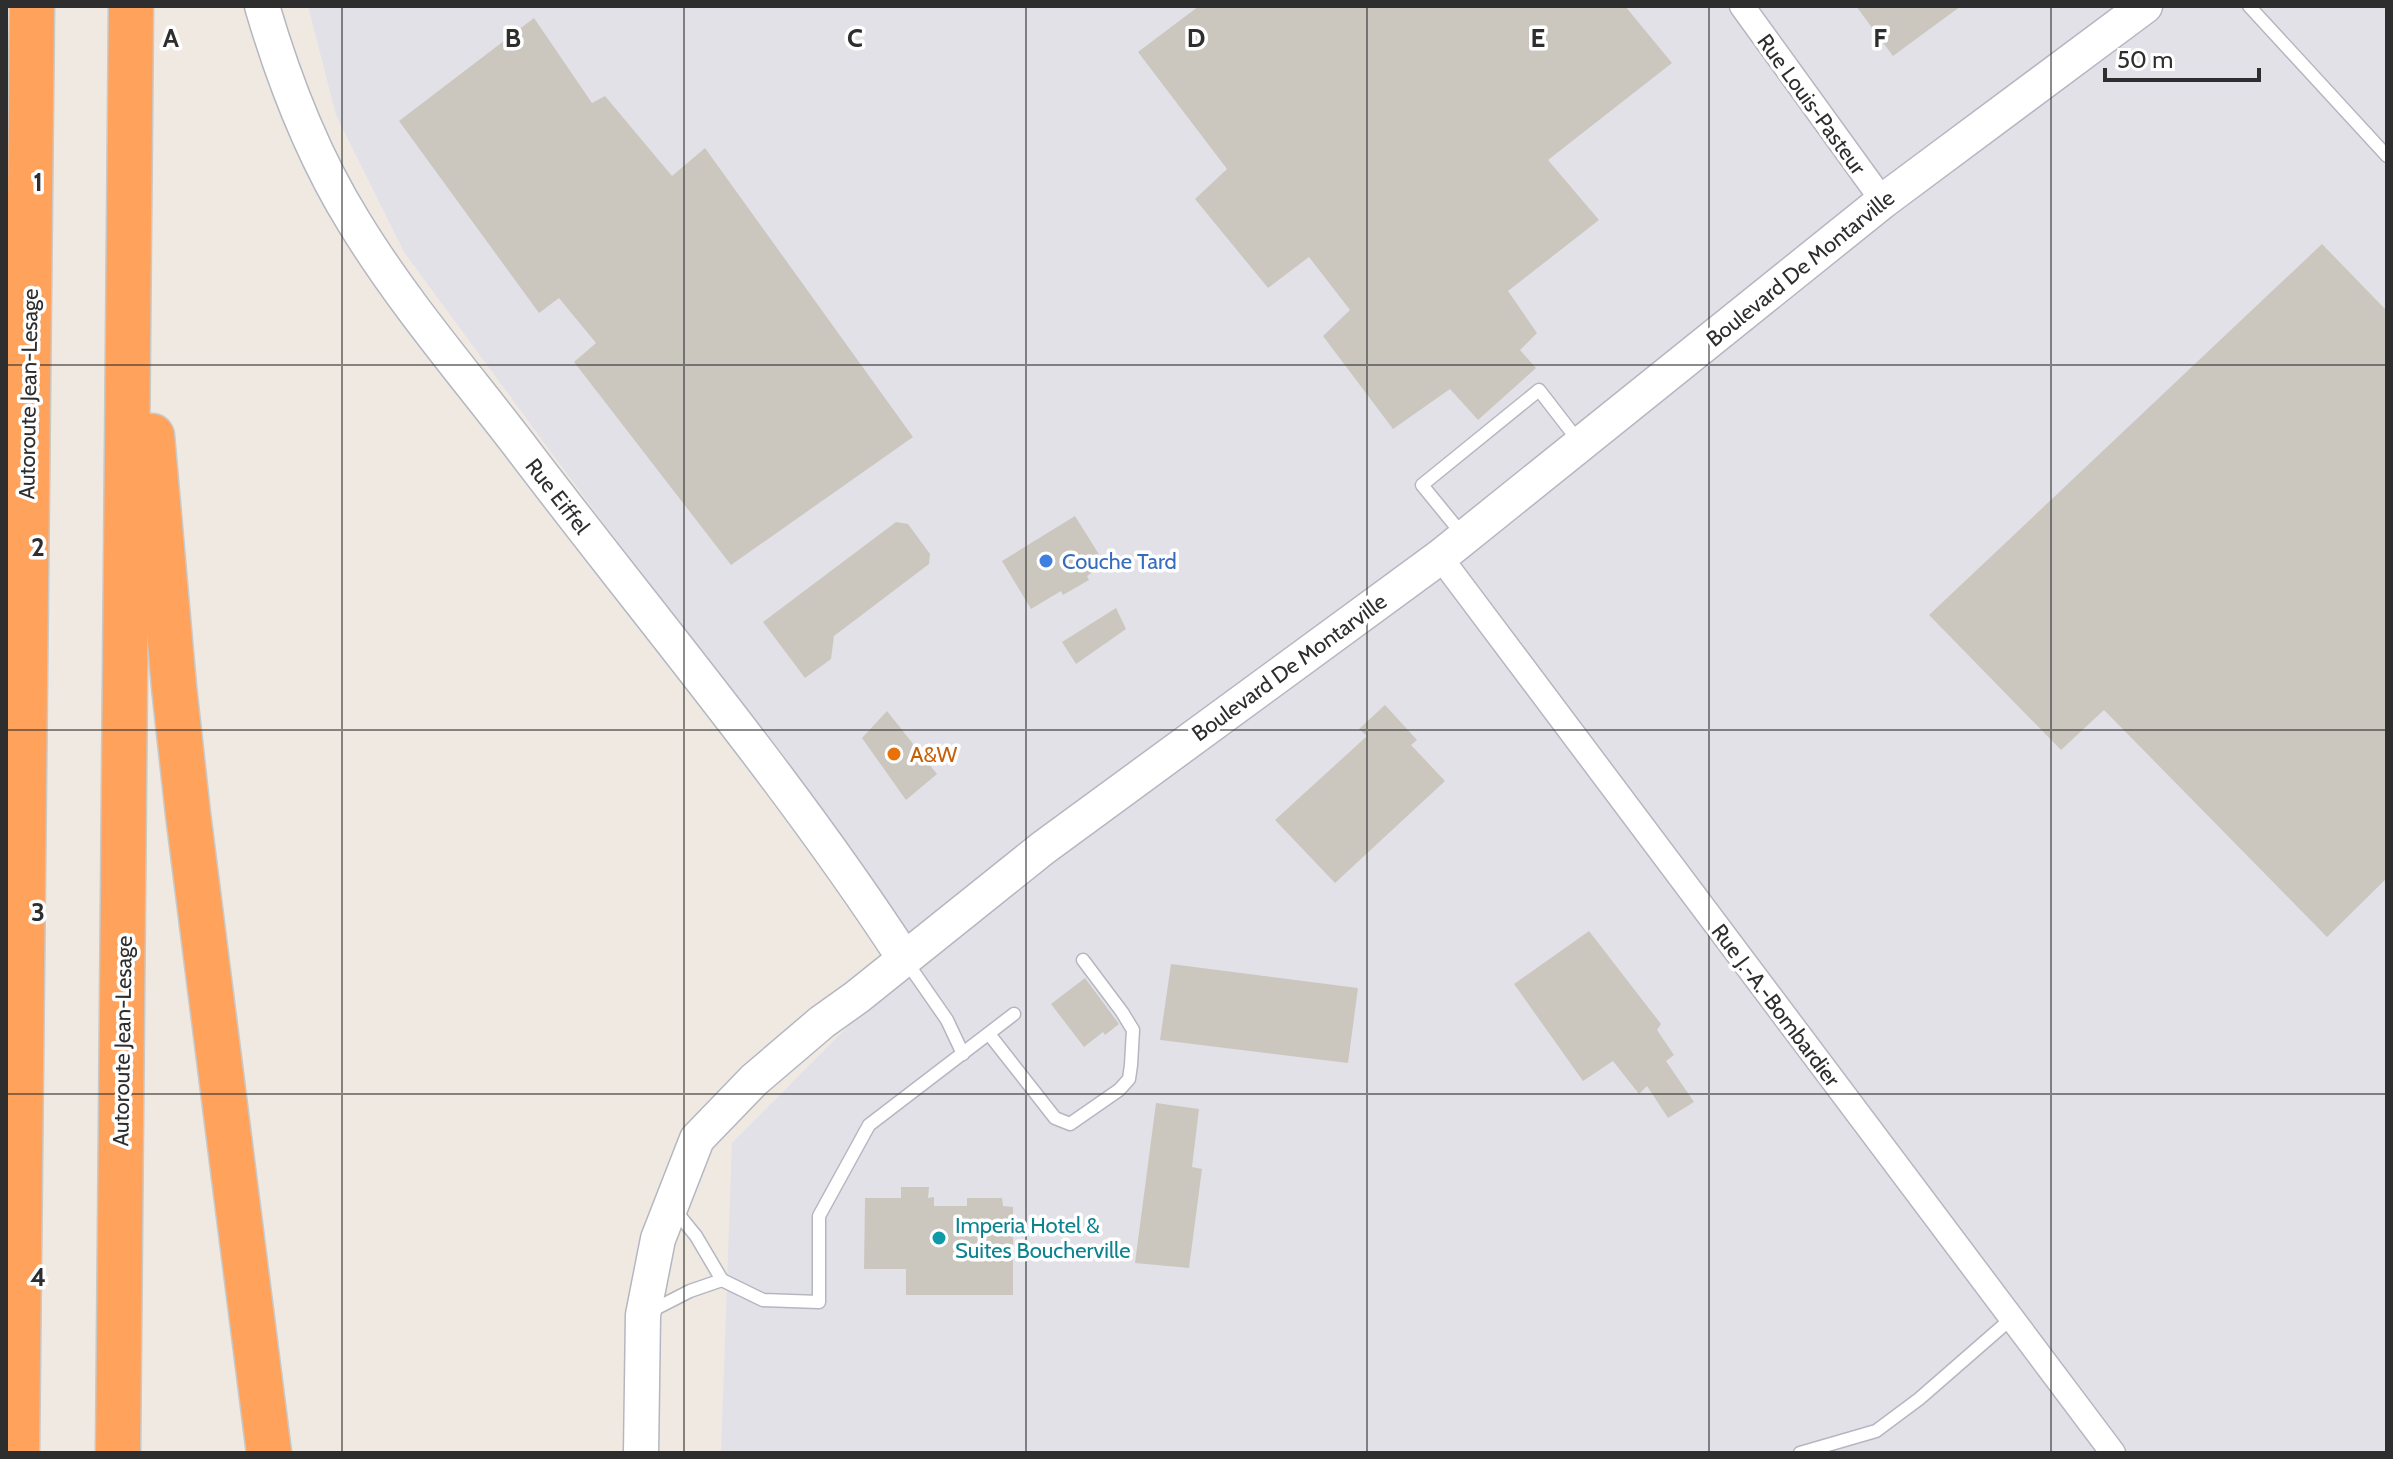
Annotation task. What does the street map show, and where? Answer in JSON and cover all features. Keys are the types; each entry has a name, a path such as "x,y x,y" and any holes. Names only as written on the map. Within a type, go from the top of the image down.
{"highway":[{"name":"Autoroute Jean-Lesage","path":"17,1453 32,6"},
{"name":"Autoroute Jean-Lesage","path":"118,1453 131,6"},
{"path":"130,163 174,687 269,1453"},
{"path":"6,407 30,229"}],"street":[{"name":"Rue Eiffel","path":"262,6 311,141 338,195 373,252 862,892 904,958"},
{"name":"Rue Louis-Pasteur","path":"1742,6 1883,201"},
{"name":"Boulevard De Montarville","path":"641,1453 643,1315 658,1239 697,1139 754,1080 822,1022 1043,848 1452,547 1883,201 2145,6"},
{"name":"Rue J.-A.-Bombardier","path":"1452,547 2113,1453"}],"lane":[{"path":"2249,6 2387,156"},
{"path":"1452,547 1422,485 1539,390 1580,444"},
{"path":"904,958 947,1020 963,1054"},
{"path":"989,1034 1055,1118 1062,1122 1070,1124 1119,1090 1129,1079 1133,1030 1083,960"},
{"path":"671,1205 696,1236 722,1280 763,1300 819,1302 819,1216 869,1125 1014,1014"},
{"path":"643,1315 690,1291 722,1280"},
{"path":"1800,1453 1876,1431 1919,1399 2012,1318"}],"shaded area":[{"path":"308,6 2387,6 2387,1453 721,1453 732,1143 920,954 404,252 336,115"}],"building":[{"path":"1199,6 1625,6 1672,63 1548,160 1599,220 1508,291 1537,333 1520,350 1536,368 1478,420 1450,389 1393,429 1323,336 1350,310 1309,257 1268,288 1195,199 1227,169 1138,52"},
{"path":"1856,6 1961,6 1893,56"},
{"path":"534,18 592,103 605,96 672,176 705,148 913,437 731,565 574,362 596,343 559,298 539,313 399,121"},
{"path":"2322,244 2387,311 2387,878 2327,937 2104,710 2061,750 1929,615"},
{"path":"1075,516 1105,564 1087,576 1089,580 1063,595 1061,591 1031,609 1002,561"},
{"path":"896,522 908,524 930,554 929,564 834,636 831,659 805,678 763,622"},
{"path":"1116,608 1126,629 1076,664 1062,642"},
{"path":"1385,705 1417,740 1411,745 1445,781 1335,883 1275,820 1367,736 1359,729"},
{"path":"887,711 937,774 906,800 862,738"},
{"path":"1589,931 1661,1024 1657,1030 1674,1055 1666,1061 1694,1102 1668,1118 1647,1086 1639,1094 1613,1061 1583,1081 1514,984"},
{"path":"1171,964 1358,988 1348,1063 1160,1040"},
{"path":"1085,978 1119,1024 1084,1047 1051,1004"},
{"path":"1156,1103 1199,1109 1192,1167 1202,1169 1189,1268 1135,1263"},
{"name":"Imperia Hotel & Suites Boucherville","path":"901,1187 929,1187 928,1198 934,1197 934,1206 967,1206 967,1198 1002,1198 1003,1206 1013,1207 1013,1295 906,1295 906,1269 864,1269 865,1198 901,1198"}],"place":[{"name":"Couche Tard","path":"1046,561"},
{"name":"A&W","path":"894,754"},
{"name":"Imperia Hotel & Suites Boucherville","path":"939,1238"}]}
